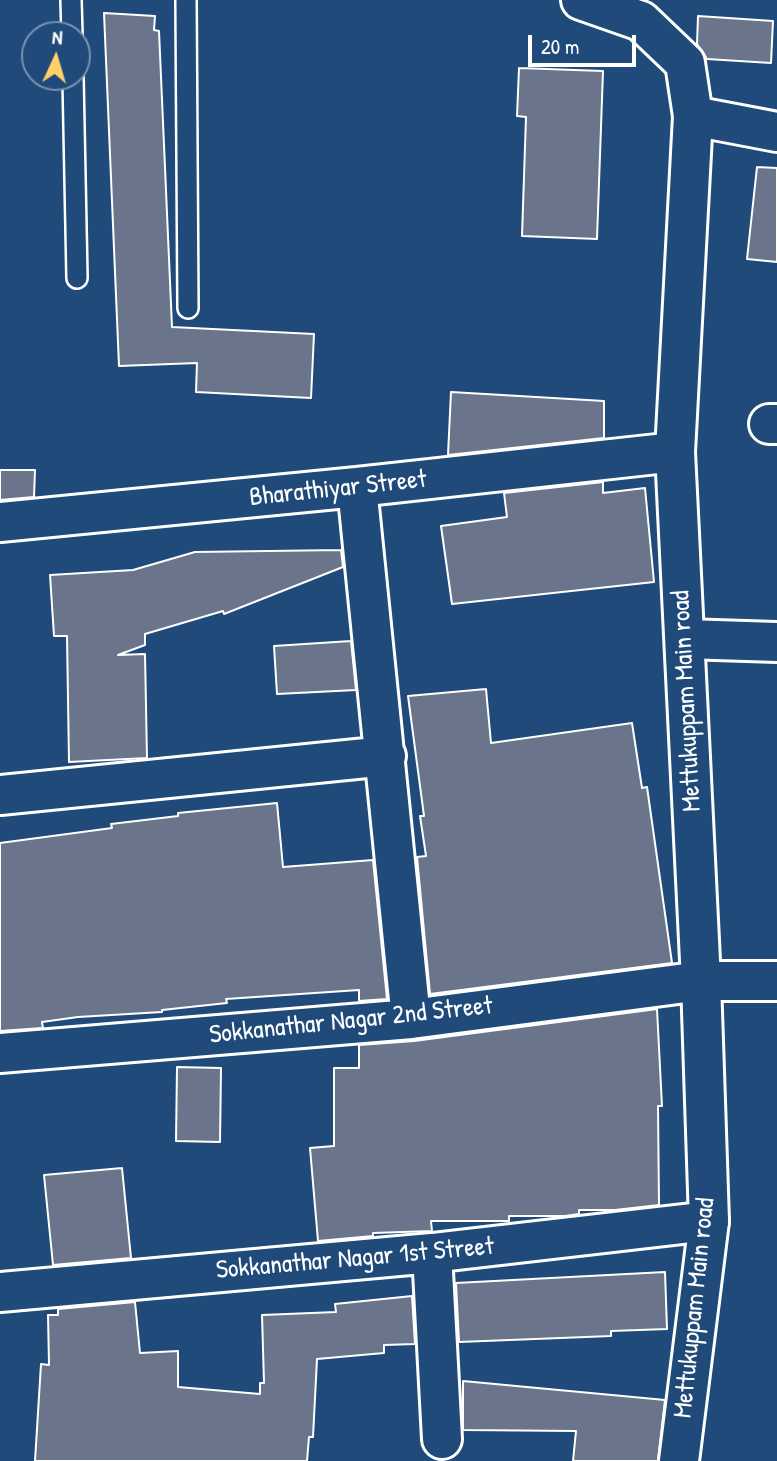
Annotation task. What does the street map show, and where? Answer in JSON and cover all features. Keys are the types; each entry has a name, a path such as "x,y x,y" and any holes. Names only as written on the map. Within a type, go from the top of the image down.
{"street":[{"name":"Mettukuppam Main road","path":"581,0 640,21 685,64 693,116 675,452 701,981 709,1221 679,1461"},
{"path":"693,116 777,132"},
{"name":"Bharathiyar Street","path":"0,522 675,452"},
{"path":"357,487 411,1019"},
{"path":"685,639 777,642"},
{"path":"0,795 386,756"},
{"name":"Sokkanathar Nagar 2nd Street","path":"0,1053 411,1019 701,981 777,981"},
{"name":"Sokkanathar Nagar 1st Street","path":"0,1292 432,1253 709,1221"},
{"path":"432,1253 442,1439"}],"lane":[{"path":"71,0 72,21"},
{"path":"186,0 188,308"},
{"path":"73,91 77,278"}],"building":[{"path":"104,13 155,16 154,30 159,31 172,327 314,334 311,398 196,392 197,363 119,366"},
{"path":"698,16 773,21 771,63 707,59 697,44"},
{"path":"519,68 603,71 597,239 522,236 526,117 517,116"},
{"path":"757,167 777,168 777,262 747,259"},
{"path":"451,392 604,401 604,438 448,455"},
{"path":"0,470 35,470 34,497 0,500"},
{"path":"603,482 603,493 645,488 654,582 452,604 441,526 507,517 504,493"},
{"path":"341,550 343,567 224,614 223,611 145,634 145,645 118,655 145,654 147,758 69,762 67,636 54,636 50,575 133,570 195,552"},
{"path":"351,641 356,690 277,694 274,646"},
{"path":"486,689 491,743 632,723 642,788 647,787 672,963 430,994 417,857 426,856 420,816 424,816 408,696"},
{"path":"277,803 283,867 373,860 387,999 359,1001 359,990 226,999 227,1003 162,1012 78,1017 42,1022 43,1028 0,1031 0,843 112,828 111,824 178,816 178,813"},
{"path":"657,1009 662,1106 658,1106 659,1205 615,1210 579,1210 579,1214 565,1216 509,1216 509,1221 431,1221 432,1231 373,1233 373,1236 318,1241 310,1148 334,1146 334,1068 359,1068 359,1045 414,1041"},
{"path":"177,1067 221,1068 220,1142 176,1141"},
{"path":"122,1168 131,1258 53,1265 44,1175"},
{"path":"665,1272 667,1329 611,1331 611,1336 459,1342 456,1283"},
{"path":"412,1296 415,1344 384,1345 384,1353 317,1359 313,1437 309,1437 307,1461 35,1461 41,1364 49,1365 48,1315 58,1315 58,1309 135,1302 140,1353 178,1351 178,1387 260,1394 260,1383 264,1383 262,1315 336,1312 335,1304"},
{"path":"463,1381 665,1400 658,1461 573,1461 576,1431 463,1430"}]}
